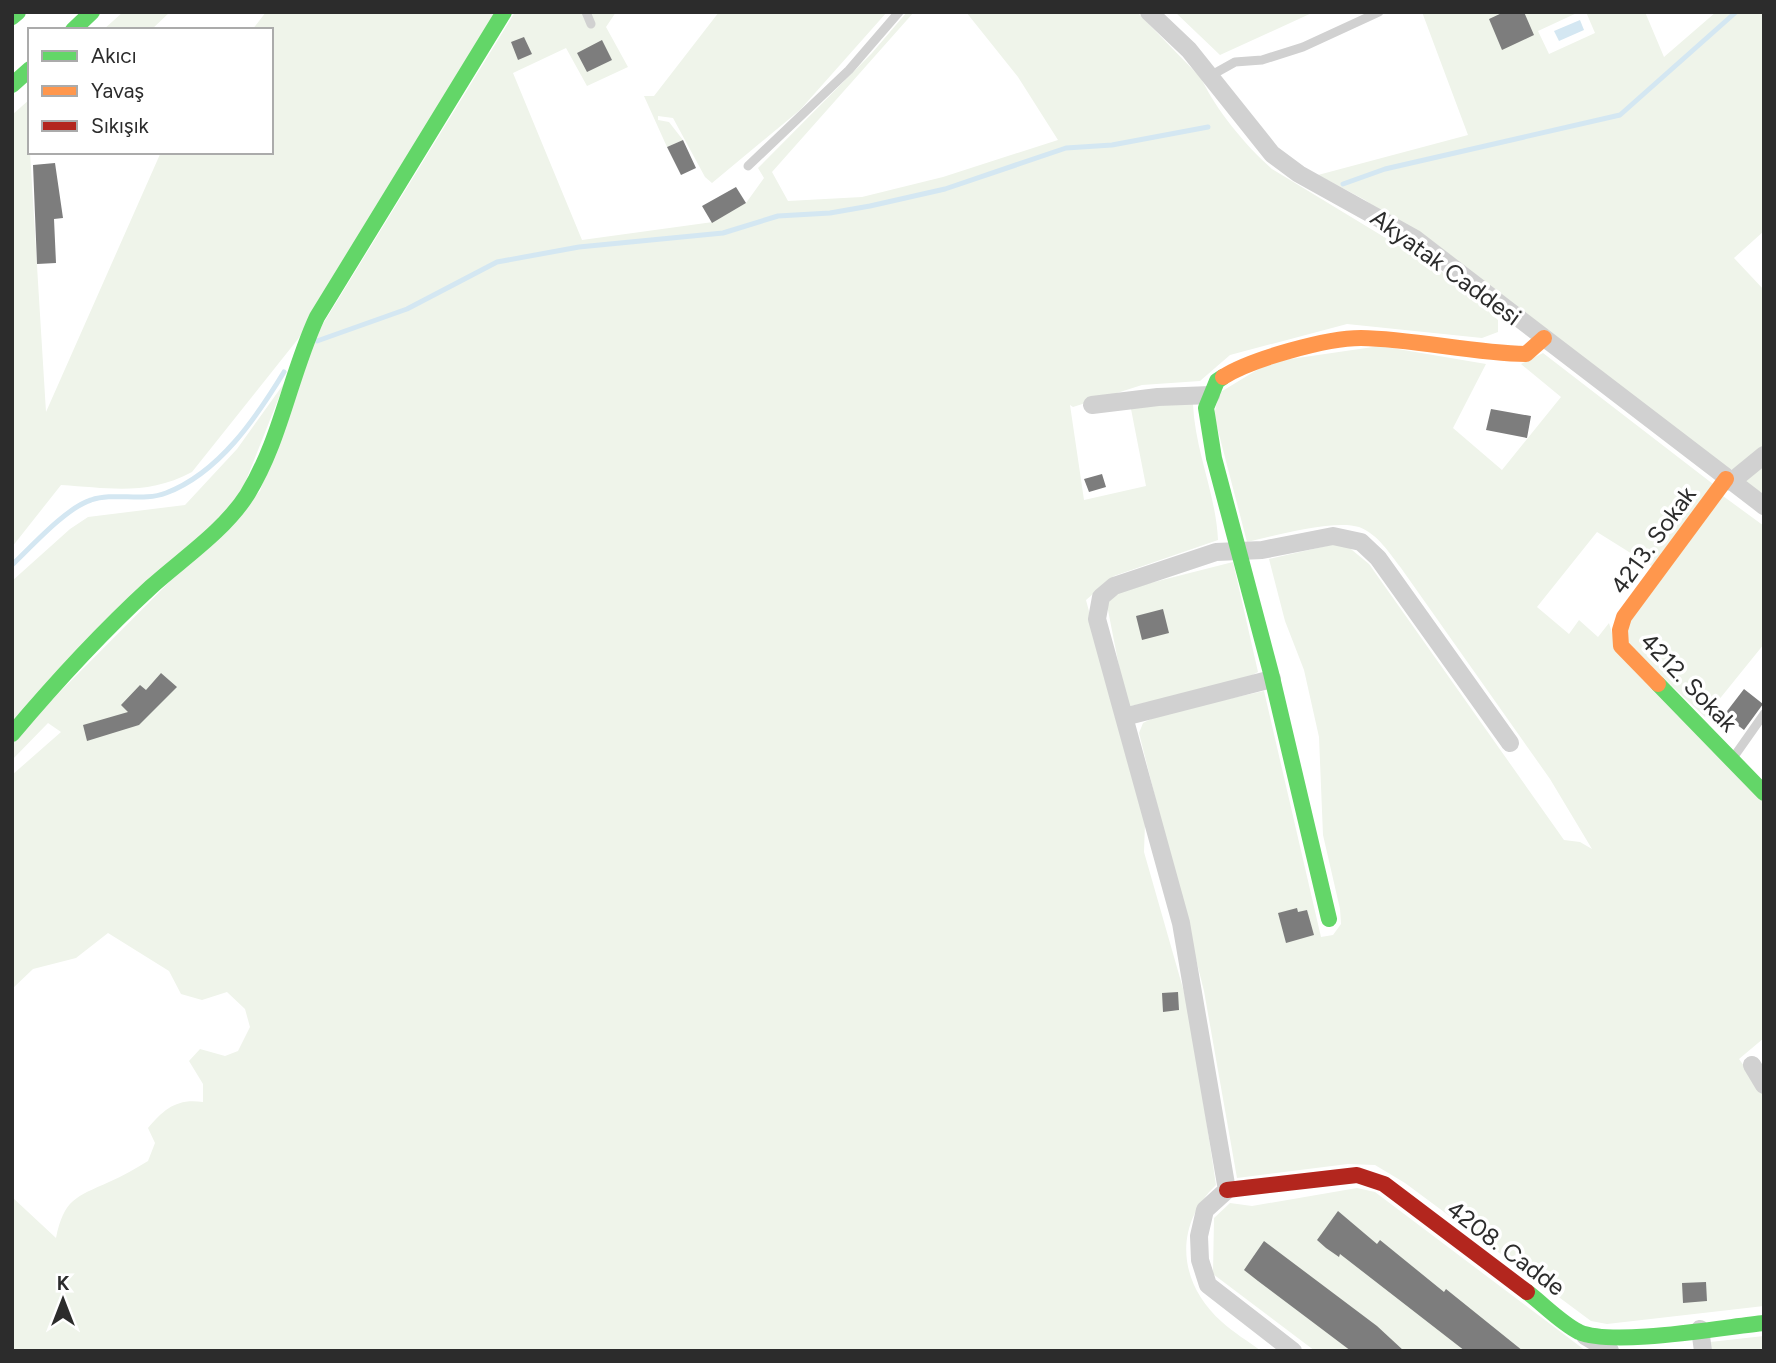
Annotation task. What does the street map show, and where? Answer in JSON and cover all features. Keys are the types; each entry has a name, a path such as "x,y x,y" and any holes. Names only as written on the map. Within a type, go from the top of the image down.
{"main road":[{"path":"12,17 18,12"},
{"path":"75,28 92,12"},
{"path":"12,734 41,699 148,590 234,512 247,495 273,444 304,345 317,317 504,12"},
{"path":"12,85 28,71"},
{"path":"1328,919 1272,680 1214,458 1206,408 1217,381 1237,368 1283,352 1359,338 1489,353 1527,354 1544,338"},
{"name":"4213. Sokak","path":"1619,630 1624,617 1728,480"},
{"name":"4212. Sokak","path":"1619,630 1621,646 1764,793"},
{"name":"4208. Cadde","path":"1227,1190 1357,1175 1370,1177 1384,1184 1580,1332"},
{"path":"1580,1332 1605,1337 1764,1323"}],"street":[{"name":"Akyatak Caddesi","path":"1149,12 1210,76 1257,139 1272,154 1299,174 1413,238 1764,506"},
{"path":"1093,405 1158,397 1211,395"},
{"path":"1728,480 1764,455"},
{"path":"1293,1351 1208,1284 1200,1260 1199,1236 1205,1210 1227,1190 1181,923 1097,619 1101,597 1114,586 1216,552 1262,550 1333,536 1361,542 1378,558 1510,743"},
{"path":"1124,716 1272,680"},
{"path":"1752,1065 1764,1085"},
{"path":"1700,1329 1703,1351"},
{"path":"1580,1332 1610,1351"}],"lane":[{"path":"586,12 591,24"},
{"path":"748,166 849,70 899,12"},
{"path":"1210,76 1235,62 1262,60 1303,47 1379,12"},
{"path":"1732,760 1764,713"}],"shaded area":[{"path":"123,12 170,12 153,28 105,28"},
{"path":"266,12 500,12 298,339 192,472 159,485 128,489 61,485 12,547 12,115 28,101 28,154 30,154 46,412 160,154 273,154 273,28 254,28"},
{"path":"515,12 616,12 606,27 628,67 587,86 566,48 513,73 582,240 713,222 746,203 764,178 758,168 872,53 907,12 914,12 772,172 788,201 862,197 943,177 1058,140 1018,77 966,12 1137,12 1201,78 1232,126 1272,169 1455,280 1498,320 1498,332 1482,338 1347,324 1230,355 1200,381 1142,385 1073,407 1070,405 1084,500 1146,486 1131,409 1145,405 1193,404 1197,439 1214,506 1218,540 1114,576 1086,600 1145,823 1144,852 1190,1013 1216,1185 1202,1201 1187,1236 1189,1272 1207,1307 1261,1351 12,1351 12,1197 56,1238 63,1215 73,1201 148,1161 155,1143 148,1128 160,1115 178,1103 203,1102 203,1084 189,1061 200,1049 225,1056 238,1051 250,1027 245,1009 227,992 202,1000 181,994 169,971 108,933 76,958 33,969 12,989 12,775 61,732 48,723 12,760 12,740 260,491 315,337"},
{"path":"719,12 887,12 800,110 712,183 705,177 673,118 658,116 658,120 669,122 683,140 667,147 644,96 654,96"},
{"path":"1175,12 1314,12 1220,55"},
{"path":"1422,12 1579,12 1538,31 1549,54 1595,33 1586,12 1645,12 1664,57 1716,12 1764,12 1764,231 1734,258 1764,290 1764,445 1734,469 1723,470 1635,397 1365,200 1318,175 1468,135"},
{"path":"1380,346 1486,364 1453,428 1502,470 1561,397 1521,364 1543,353 1713,484 1653,567 1597,532 1537,607 1569,634 1579,620 1598,637 1609,623 1617,650 1764,801 1764,1038 1739,1059 1764,1094 1764,1306 1607,1324 1591,1321 1405,1183 1375,1165 1348,1164 1237,1178 1204,991 1139,733 1143,723 1161,714 1264,691 1321,937 1333,935 1341,924 1340,909 1323,835 1319,737 1304,670 1285,621 1269,559 1331,545 1346,545 1369,564 1564,840 1580,842 1592,849 1550,779 1378,539 1359,527 1335,525 1247,542 1214,415 1219,393 1270,362"},
{"path":"285,382 239,498 12,725 12,581 70,529 88,517 185,505 237,449"},
{"path":"1764,461 1764,497 1740,480"},
{"path":"1723,496 1764,526 1764,644 1705,717 1628,645 1628,619"},
{"path":"1233,562 1258,672 1243,680 1127,707 1107,605 1111,593"},
{"path":"1357,1188 1375,1192 1586,1351 1315,1351 1213,1274 1214,1218 1230,1203 1252,1206"},
{"path":"1764,1336 1764,1351 1711,1351 1710,1342"}],"water":[{"path":"1580,20 1584,30 1559,41 1554,31"}],"building":[{"path":"1504,12 1524,12 1534,35 1502,50 1489,19"},
{"path":"524,37 532,54 518,60 511,42"},
{"path":"602,40 612,60 587,72 577,53"},
{"path":"683,140 696,168 681,175 667,147"},
{"path":"55,163 63,218 54,219 56,263 37,264 33,165"},
{"path":"736,187 746,203 712,223 702,206"},
{"path":"1491,409 1531,416 1527,438 1486,430"},
{"path":"1102,474 1106,487 1089,492 1084,479"},
{"path":"1163,609 1169,633 1142,640 1136,616"},
{"path":"161,673 177,687 139,725 87,741 83,725 128,712 121,705 140,685 146,690"},
{"path":"1744,689 1763,704 1744,730 1724,715"},
{"path":"1297,908 1298,912 1307,910 1314,935 1286,943 1278,913"},
{"path":"1178,992 1179,1010 1163,1012 1162,993"},
{"path":"1338,1211 1377,1244 1380,1240 1444,1292 1446,1289 1523,1351 1465,1351 1340,1254 1339,1257 1326,1248 1317,1240"},
{"path":"1264,1241 1377,1326 1404,1351 1351,1351 1244,1270"},
{"path":"1706,1282 1707,1301 1683,1303 1682,1283"}],"waterway":[{"path":"1343,184 1385,169 1620,115 1736,12"},
{"path":"317,341 407,309 497,262 579,247 723,233 778,216 830,213 870,206 945,189 1066,148 1112,145 1208,127"},
{"path":"12,565 50,528 81,504 109,497 157,496 185,484 203,472 248,425 284,372"}],"traffic: fast":[{"path":"12,17 18,12"},
{"path":"75,28 92,12"},
{"path":"12,734 97,640 151,587 215,533 247,495 277,430 317,317 504,12"},
{"path":"12,85 28,71"},
{"path":"1223,377 1217,381 1206,408 1214,458 1271,673 1329,919"},
{"path":"1658,684 1764,793"},
{"path":"1527,1292 1572,1328 1595,1336 1642,1337 1764,1323"}],"traffic: slow":[{"path":"1223,377 1270,357 1346,339 1382,339 1526,354 1544,338"},
{"path":"1658,684 1621,646 1620,630 1624,617 1726,479"}],"traffic: jam":[{"path":"1227,1190 1357,1175 1384,1184 1527,1292"}]}
